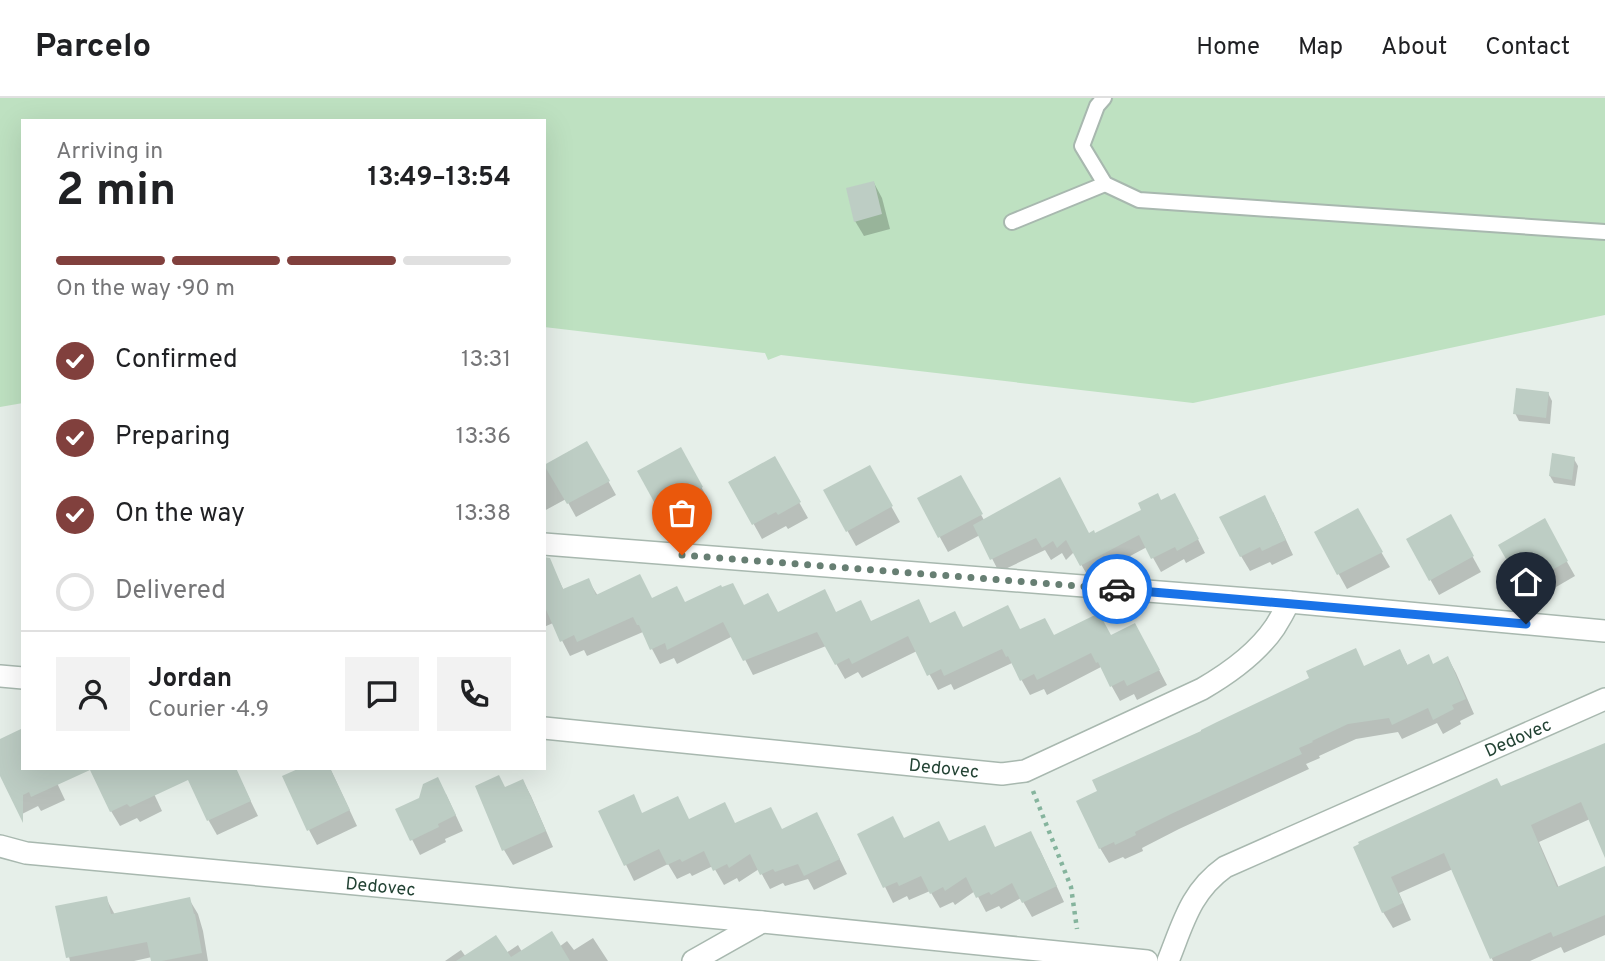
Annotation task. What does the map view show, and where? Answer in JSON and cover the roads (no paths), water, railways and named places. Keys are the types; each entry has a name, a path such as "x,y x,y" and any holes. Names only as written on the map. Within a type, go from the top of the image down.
{"street":[{"path":"546,544 1289,602 1605,631"},
{"name":"Dedovec","path":"546,728 1002,774 1025,771 1202,690 1228,673 1275,628 1289,602"},
{"path":"0,676 21,678"},
{"name":"Dedovec","path":"1168,961 1186,914 1199,890 1225,867 1605,699"},
{"name":"Dedovec","path":"0,846 26,853 1147,961"},
{"path":"693,961 762,922"}],"lane":[{"path":"1104,98 1097,106 1082,146 1105,184 1139,200 1605,232"},
{"path":"1012,222 1105,184"}]}
